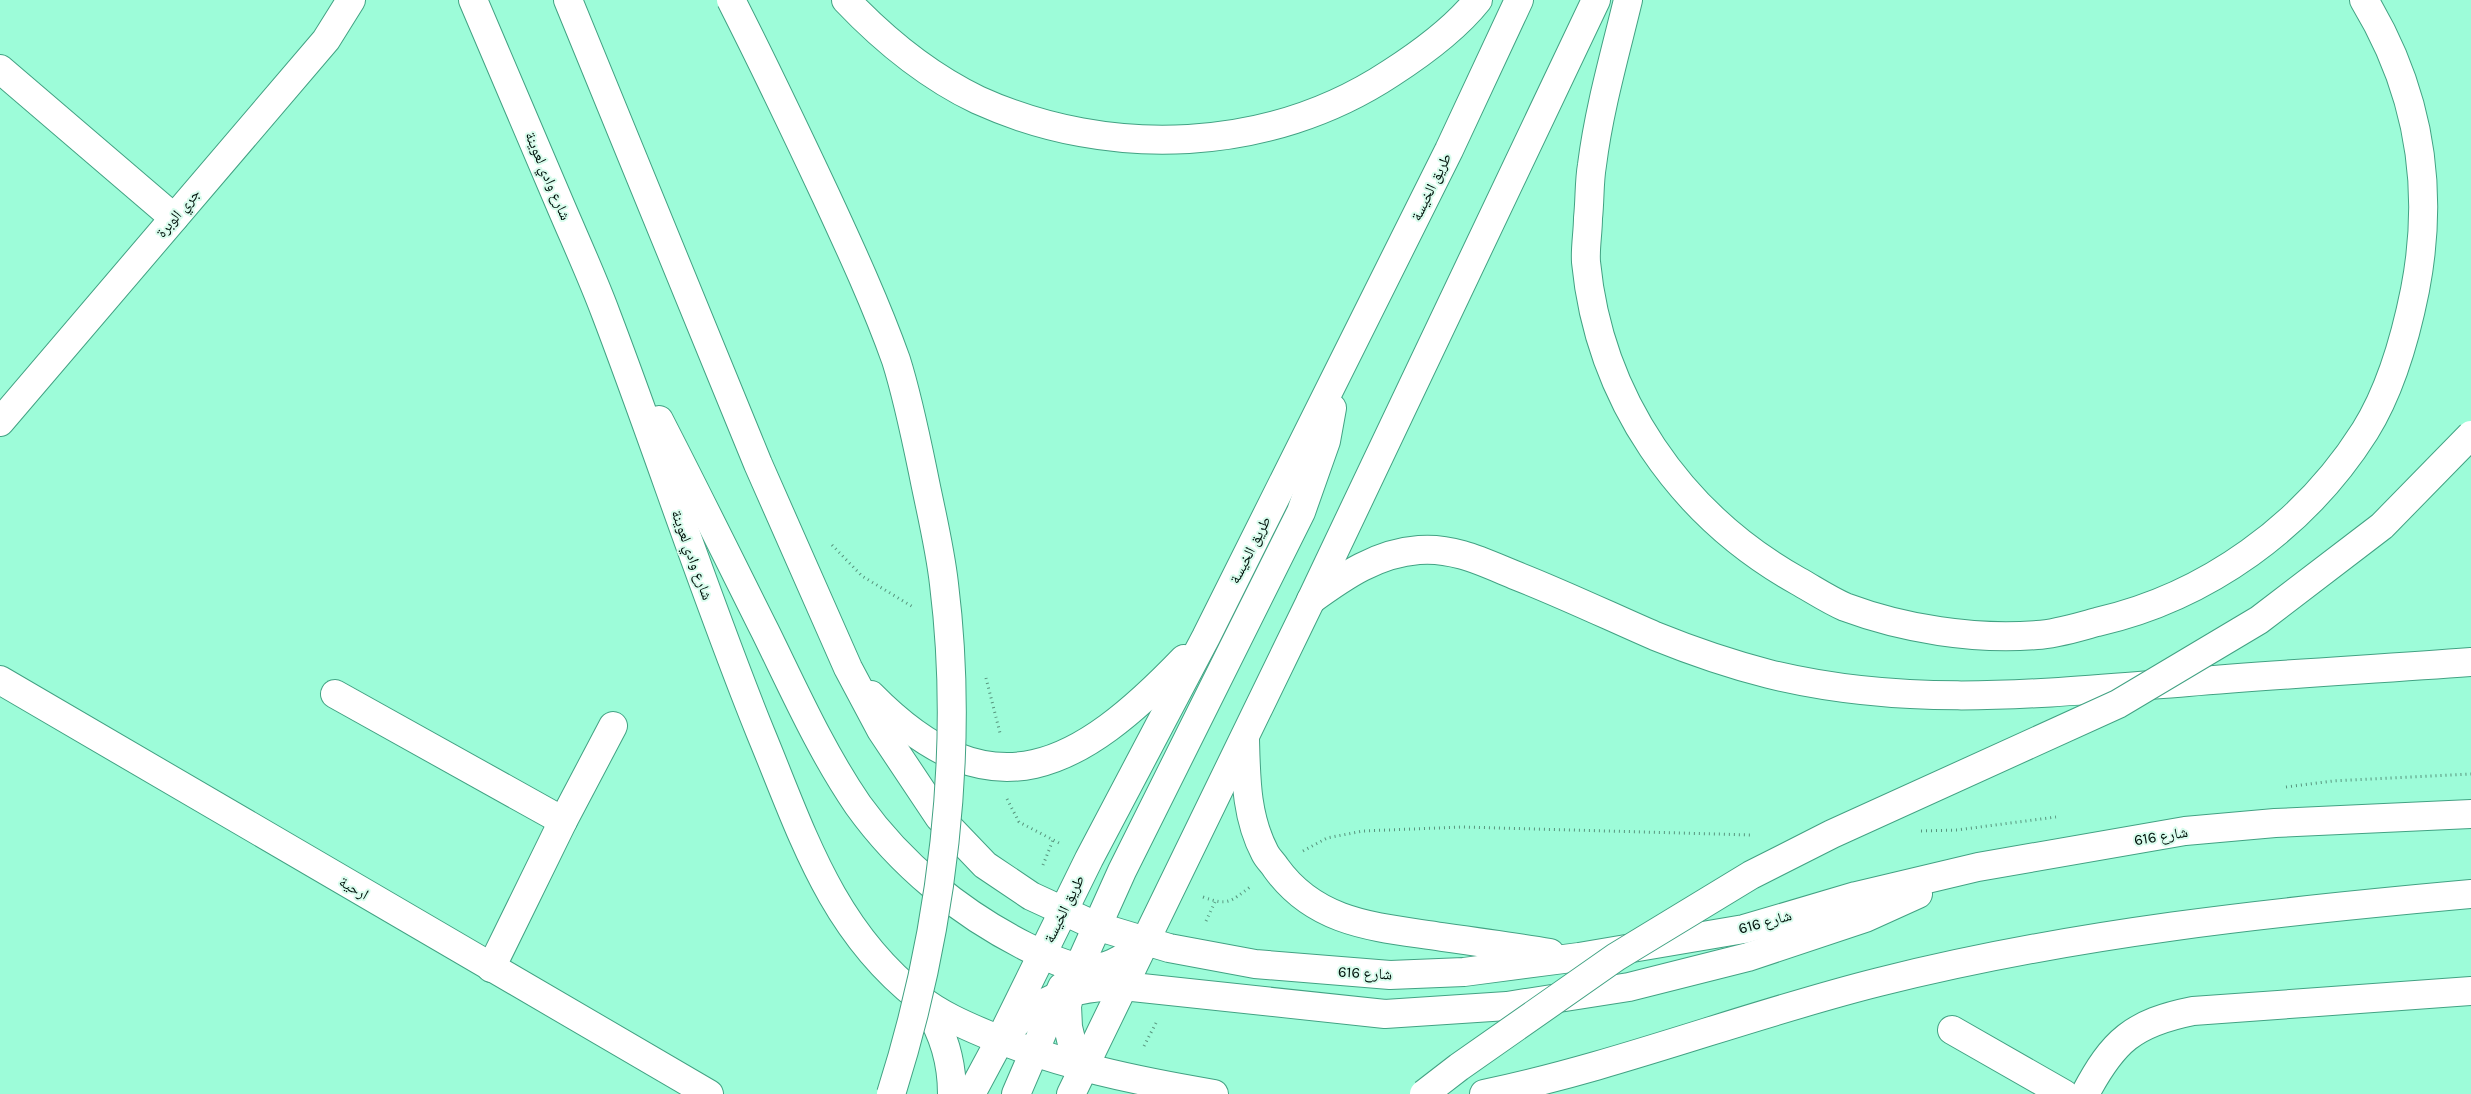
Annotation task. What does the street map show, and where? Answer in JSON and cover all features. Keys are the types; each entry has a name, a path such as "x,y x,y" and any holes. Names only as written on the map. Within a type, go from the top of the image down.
{"main road":[{"name":"جري الوبرة","path":"0,422 326,40 351,0"},
{"name":"شارع وادي لعوينة","path":"473,0 606,312 729,656 820,875 847,922 874,957 922,1001 969,1027 1034,1053 1084,1067 1121,1077 1214,1094"},
{"path":"568,0 751,447 829,627 892,750 939,817 985,866 1002,879 1031,896 1062,911 1071,928 1072,946 1067,1013 1069,1035 1073,1048 1084,1067"},
{"path":"731,0 782,101 859,267 896,361 913,425 944,584 952,676 950,791 935,908 906,1048 891,1094"},
{"path":"846,0 874,30 904,54 944,81 978,99 1015,114 1056,125 1104,135 1153,141 1200,140 1234,135 1287,122 1332,106 1372,86 1404,65 1445,33 1478,0"},
{"name":"طريق الخيسة","path":"971,1094 1000,1040 1088,858 1206,637 1339,372 1449,150 1519,0"},
{"path":"1071,1094 1245,732 1311,600 1596,0"},
{"path":"1628,0 1592,165 1586,259 1598,324 1621,393 1639,427 1681,488 1724,531 1767,564 1843,606 1911,626 1979,635 2040,635 2119,617 2185,593 2255,550 2314,495 2333,474 2366,428 2392,372 2410,313 2422,251 2425,202 2421,156 2402,77 2385,39 2364,0"},
{"path":"0,69 174,218"},
{"path":"606,312 822,744 858,805 883,836 932,886 983,923 1042,954 1069,980 1096,986 1123,986 1385,1014 1507,1006 1629,987 1748,957 1865,918 1978,867"},
{"path":"1016,1094 1069,980 1301,512 1326,440 1339,372"},
{"path":"1424,1094 1459,1067 1616,957 1752,875 1832,834 2118,704 2259,620 2382,526 2471,435"},
{"path":"1311,600 1361,567 1391,555 1418,550 1451,552 1500,569 1657,637 1714,658 1808,683 1884,694 2013,696 2247,677 2471,662"},
{"path":"854,678 893,717 947,753 985,766 1030,766 1087,744 1148,697 1206,637"},
{"name":"ارحية","path":"0,680 709,1094"},
{"path":"335,694 563,821"},
{"path":"491,968 563,821 614,726"},
{"path":"1245,732 1246,793 1259,840 1265,855 1283,878 1294,891 1308,901 1323,910 1361,924 1579,957"},
{"name":"شارع 616","path":"1062,911 1096,926 1144,942 1203,956 1255,964 1390,975 1464,972 1579,957 1744,929 1856,896 1978,867 2185,831 2275,823 2471,814"},
{"path":"1484,1094 1562,1076 1742,1020 1880,981 2072,941 2268,913 2471,894"},
{"path":"1000,1040 1017,1021 1069,980 1108,966 1128,956 1144,942"},
{"path":"2085,1094 2102,1062 2121,1042 2142,1027 2167,1016 2193,1011 2471,991"},
{"path":"922,1001 942,1036 948,1055 952,1094"},
{"path":"1952,1030 2064,1094"}],"path":[{"path":"828,541 862,576 921,613"},
{"path":"984,672 1008,766 1003,792 1019,822 1088,858"}]}
